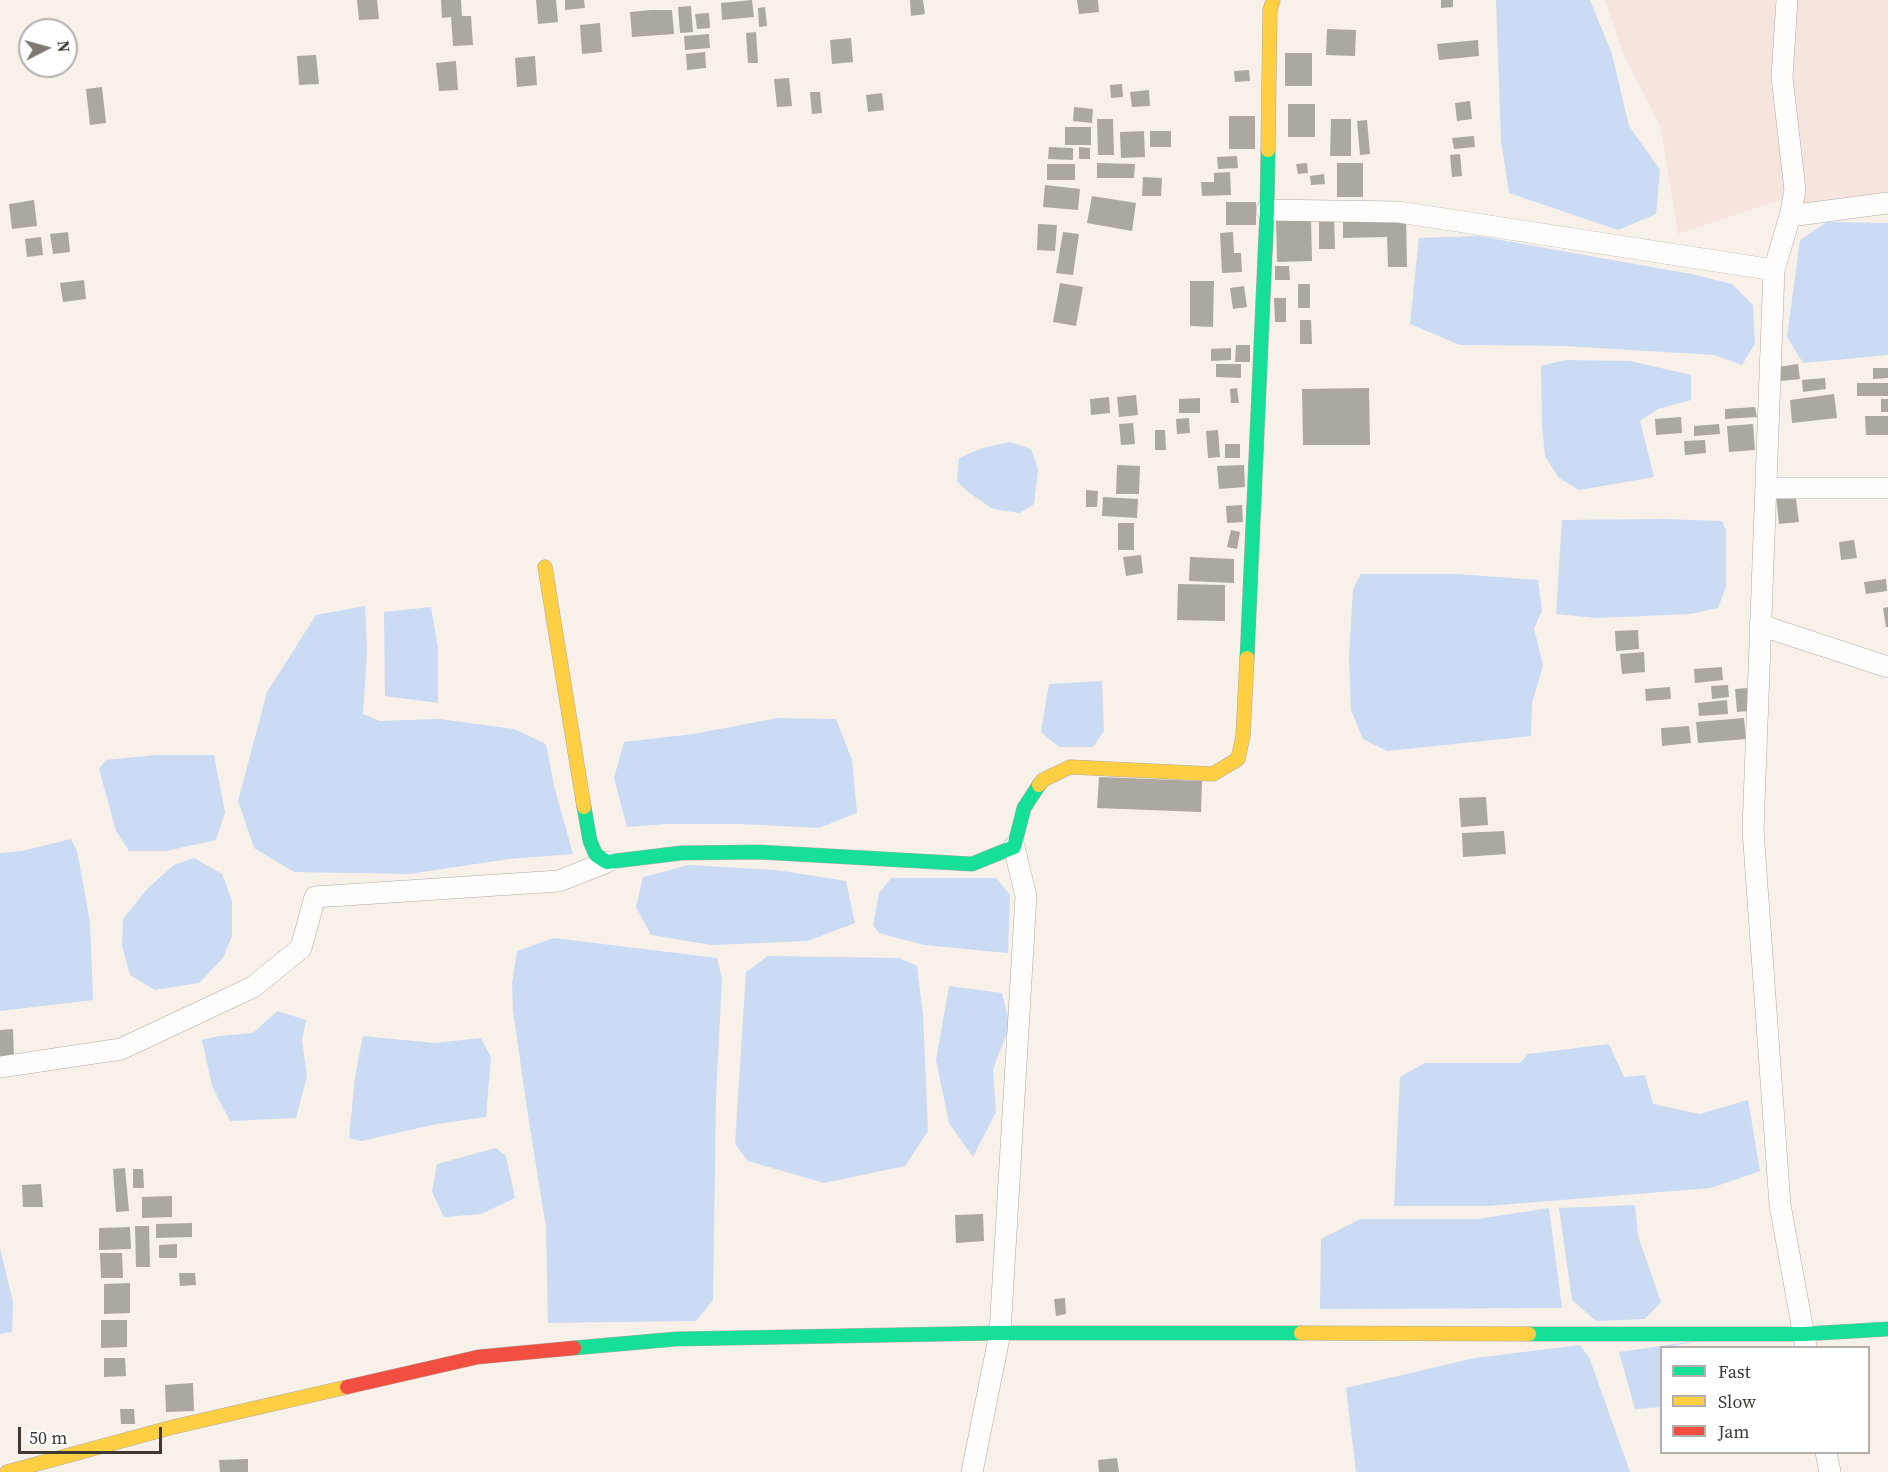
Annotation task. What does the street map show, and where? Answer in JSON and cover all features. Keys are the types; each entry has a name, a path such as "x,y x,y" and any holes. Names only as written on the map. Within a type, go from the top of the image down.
{"street":[{"path":"972,1472 1000,1333 1026,896 1014,847 1024,808 1043,780 1070,767 1213,774 1238,759 1243,736 1267,210 1270,10 1273,0"},
{"path":"1787,0 1782,77 1795,190 1774,270 1753,830 1780,1205 1805,1341"},
{"path":"1790,216 1888,202"},
{"path":"1267,210 1400,212 1774,270"},
{"path":"1778,488 1888,488"},
{"path":"544,567 590,841 597,855 607,862"},
{"path":"1760,625 1888,667"},
{"path":"0,1067 121,1049 253,987 301,948 315,897 559,881 607,862 681,853 759,852 972,864 1014,847"},
{"path":"7,1472 173,1427 478,1357 676,1339 1000,1333 1805,1341 1888,1329"},
{"path":"1826,1454 1830,1472"}],"shaded area":[{"path":"1605,0 1888,0 1888,196 1809,209 1792,196 1678,234 1661,128 1623,53"}],"water":[{"path":"1496,0 1590,0 1612,54 1629,126 1660,170 1656,214 1618,230 1509,193 1501,140"},
{"path":"1827,222 1888,223 1888,355 1803,363 1787,337 1800,240"},
{"path":"1478,236 1691,274 1732,284 1753,305 1755,344 1742,365 1714,355 1566,346 1460,345 1410,324 1419,238"},
{"path":"1566,360 1630,361 1691,375 1691,400 1658,409 1640,421 1654,477 1579,490 1559,478 1545,456 1541,366"},
{"path":"1010,442 1031,449 1038,469 1034,504 1020,513 993,509 968,492 957,481 959,458 982,448"},
{"path":"1562,520 1722,521 1726,530 1726,586 1718,608 1690,614 1597,618 1556,614"},
{"path":"1361,574 1458,574 1538,580 1542,611 1534,628 1543,666 1532,703 1531,736 1387,751 1363,739 1351,710 1349,658 1353,589"},
{"path":"365,606 367,651 363,714 380,721 439,719 514,729 546,744 554,786 573,854 509,859 409,874 294,872 254,848 238,801 267,692 316,615"},
{"path":"431,607 438,648 438,703 385,696 384,612"},
{"path":"1102,681 1104,731 1093,747 1059,747 1041,732 1049,684"},
{"path":"778,718 836,719 852,760 857,813 819,828 742,824 666,824 627,827 614,778 624,742 693,734"},
{"path":"156,755 214,755 225,812 216,840 166,851 129,851 116,831 99,769 106,760"},
{"path":"71,839 77,851 90,922 93,1000 0,1011 0,853 22,851"},
{"path":"194,858 222,874 232,901 232,936 223,958 199,983 155,990 130,975 122,946 123,919 148,888 174,865"},
{"path":"689,865 776,870 846,881 855,923 808,941 712,945 651,935 636,907 643,877"},
{"path":"891,878 996,878 1010,895 1008,953 924,945 879,933 873,925 879,893"},
{"path":"554,938 717,958 722,979 716,1097 713,1300 696,1321 548,1323 546,1227 513,1010 512,983 517,951"},
{"path":"768,956 899,958 917,966 923,1015 928,1131 905,1166 824,1183 748,1161 735,1144 746,972"},
{"path":"949,986 1002,993 1010,1025 993,1069 996,1112 973,1157 949,1123 936,1060"},
{"path":"277,1011 306,1020 302,1040 307,1076 296,1118 230,1121 212,1086 202,1040 253,1033"},
{"path":"363,1036 434,1043 481,1038 491,1057 486,1117 437,1124 361,1141 349,1138 355,1077"},
{"path":"1609,1044 1624,1077 1645,1075 1653,1104 1700,1114 1748,1100 1760,1171 1711,1188 1487,1206 1394,1206 1400,1077 1425,1063 1520,1063 1528,1054"},
{"path":"496,1148 506,1156 515,1198 481,1214 444,1217 432,1192 437,1164"},
{"path":"1635,1205 1638,1236 1661,1302 1645,1319 1596,1321 1572,1300 1559,1208"},
{"path":"1549,1208 1562,1308 1320,1309 1321,1239 1360,1219 1478,1219"},
{"path":"0,1248 13,1302 12,1332 0,1334"},
{"path":"1710,1339 1673,1346 1661,1346"},
{"path":"1580,1345 1589,1357 1630,1472 1356,1472 1346,1388 1475,1358"},
{"path":"1660,1346 1660,1407 1635,1409 1619,1352"}],"building":[{"path":"357,0 377,0 379,19 359,20"},
{"path":"441,0 461,0 462,16 471,16 473,45 453,46 451,17 442,18"},
{"path":"536,0 556,0 558,22 538,24"},
{"path":"565,0 584,0 585,8 565,10"},
{"path":"752,0 754,17 722,20 721,3"},
{"path":"910,0 923,0 925,14 911,16"},
{"path":"1077,0 1098,0 1099,12 1079,14"},
{"path":"1441,0 1453,0 1453,7 1441,8"},
{"path":"691,6 693,32 680,33 678,7"},
{"path":"765,7 767,26 759,27 758,8"},
{"path":"672,10 674,34 632,37 630,12"},
{"path":"709,13 710,28 697,29 695,14"},
{"path":"600,23 602,52 582,54 580,25"},
{"path":"1327,29 1356,30 1355,56 1326,55"},
{"path":"756,32 758,63 748,63 746,33"},
{"path":"709,34 710,48 685,50 684,36"},
{"path":"851,38 853,62 832,64 830,40"},
{"path":"1478,40 1479,56 1439,60 1437,44"},
{"path":"705,52 706,68 687,70 686,54"},
{"path":"1285,53 1312,53 1312,86 1285,86"},
{"path":"316,55 319,84 299,85 297,56"},
{"path":"535,56 537,85 517,87 515,58"},
{"path":"456,61 458,90 439,91 436,63"},
{"path":"1249,70 1250,81 1235,82 1234,71"},
{"path":"789,78 792,106 777,107 774,79"},
{"path":"1122,84 1123,97 1111,98 1110,85"},
{"path":"102,87 106,123 90,125 86,89"},
{"path":"1149,90 1150,106 1132,107 1130,92"},
{"path":"810,92 820,92 822,113 812,114"},
{"path":"882,93 884,110 868,112 866,95"},
{"path":"1470,101 1472,119 1457,121 1455,103"},
{"path":"1288,104 1315,104 1315,137 1288,137"},
{"path":"1074,107 1093,109 1092,123 1073,121"},
{"path":"1229,116 1255,116 1255,149 1229,149"},
{"path":"1097,119 1113,119 1114,155 1098,155"},
{"path":"1331,119 1351,119 1351,156 1330,156"},
{"path":"1367,120 1370,154 1360,155 1357,121"},
{"path":"1065,127 1091,127 1091,145 1065,145"},
{"path":"1144,131 1145,157 1121,158 1120,132"},
{"path":"1150,131 1171,131 1171,147 1150,147"},
{"path":"1474,136 1475,147 1454,149 1452,138"},
{"path":"1049,147 1073,148 1073,160 1048,159"},
{"path":"1079,147 1090,148 1090,159 1079,159"},
{"path":"1460,154 1462,176 1452,177 1450,155"},
{"path":"1237,156 1238,168 1218,169 1217,157"},
{"path":"1097,163 1135,164 1134,178 1097,178"},
{"path":"1307,163 1308,173 1298,174 1296,164"},
{"path":"1337,163 1363,163 1363,197 1337,197"},
{"path":"1047,164 1075,164 1075,180 1047,180"},
{"path":"1230,172 1231,195 1202,196 1201,182 1214,182 1214,173"},
{"path":"1324,174 1325,184 1311,185 1310,176"},
{"path":"1143,177 1162,178 1161,196 1142,196"},
{"path":"1045,185 1080,189 1078,210 1043,207"},
{"path":"1092,196 1136,203 1132,231 1087,223"},
{"path":"34,200 37,226 12,229 9,204"},
{"path":"1226,202 1256,202 1256,225 1226,225"},
{"path":"1319,215 1334,215 1335,249 1319,249"},
{"path":"1406,219 1407,267 1388,267 1387,237 1343,238 1343,220"},
{"path":"1276,221 1311,221 1312,261 1277,262"},
{"path":"1038,224 1057,225 1055,251 1037,250"},
{"path":"68,232 70,252 53,254 50,234"},
{"path":"1063,232 1079,234 1073,275 1056,273"},
{"path":"1233,232 1234,253 1241,253 1242,272 1222,273 1220,233"},
{"path":"41,237 43,255 27,257 25,239"},
{"path":"1275,266 1289,266 1290,280 1275,280"},
{"path":"84,280 86,299 63,302 60,283"},
{"path":"1190,281 1214,281 1213,327 1190,326"},
{"path":"1060,283 1083,287 1076,326 1053,322"},
{"path":"1298,284 1310,284 1310,308 1298,308"},
{"path":"1244,286 1247,307 1233,309 1230,288"},
{"path":"1274,298 1286,298 1286,322 1275,322"},
{"path":"1300,320 1311,320 1312,344 1300,344"},
{"path":"1236,345 1250,345 1250,362 1235,362"},
{"path":"1231,348 1231,360 1211,361 1211,349"},
{"path":"1216,364 1241,364 1241,378 1216,377"},
{"path":"1798,364 1800,379 1780,381 1778,367"},
{"path":"1873,368 1888,368 1888,378 1873,379"},
{"path":"1825,378 1826,389 1803,392 1802,380"},
{"path":"1857,383 1888,383 1888,396 1857,396"},
{"path":"1237,388 1239,403 1231,403 1230,389"},
{"path":"1369,388 1370,445 1303,445 1302,389"},
{"path":"1834,394 1837,418 1792,423 1790,400"},
{"path":"1136,395 1138,415 1119,417 1117,397"},
{"path":"1109,397 1110,413 1091,415 1090,399"},
{"path":"1200,398 1200,413 1179,413 1179,399"},
{"path":"1881,399 1888,399 1888,412 1881,412"},
{"path":"1755,407 1757,417 1725,419 1725,409"},
{"path":"1865,416 1888,416 1888,435 1866,435"},
{"path":"1681,417 1682,433 1656,435 1655,419"},
{"path":"1189,418 1190,433 1177,434 1176,419"},
{"path":"1133,423 1135,444 1121,445 1119,424"},
{"path":"1719,424 1720,434 1694,436 1694,426"},
{"path":"1753,424 1755,450 1729,452 1727,426"},
{"path":"1155,430 1165,430 1166,450 1155,450"},
{"path":"1218,430 1220,457 1208,458 1206,431"},
{"path":"1705,440 1706,453 1685,455 1684,441"},
{"path":"1225,444 1240,444 1240,458 1225,458"},
{"path":"1117,465 1140,466 1139,494 1116,494"},
{"path":"1244,465 1245,487 1219,489 1217,466"},
{"path":"1086,490 1098,491 1097,507 1086,507"},
{"path":"1795,492 1799,522 1779,524 1776,495"},
{"path":"1103,497 1138,499 1137,518 1102,516"},
{"path":"1242,505 1243,522 1227,523 1226,506"},
{"path":"1118,523 1134,523 1134,550 1118,550"},
{"path":"1231,530 1240,532 1237,549 1227,547"},
{"path":"1854,540 1857,558 1841,560 1839,542"},
{"path":"1141,555 1143,573 1126,576 1123,557"},
{"path":"1190,557 1234,559 1234,583 1189,581"},
{"path":"1886,579 1887,591 1866,594 1864,582"},
{"path":"1178,584 1225,585 1225,621 1177,620"},
{"path":"1888,607 1888,627 1886,627 1883,608"},
{"path":"1638,630 1639,649 1616,651 1615,631"},
{"path":"1644,652 1645,672 1622,674 1620,654"},
{"path":"1722,667 1723,680 1695,683 1694,669"},
{"path":"1728,685 1729,697 1712,699 1711,686"},
{"path":"1670,687 1671,699 1646,701 1645,689"},
{"path":"1748,688 1749,711 1737,712 1735,689"},
{"path":"1727,700 1728,714 1699,716 1698,703"},
{"path":"1744,718 1746,739 1698,743 1696,722"},
{"path":"1689,726 1691,743 1662,746 1661,728"},
{"path":"1099,777 1202,781 1201,812 1097,808"},
{"path":"1486,797 1488,825 1461,827 1459,798"},
{"path":"1504,831 1506,854 1463,857 1462,833"},
{"path":"13,1029 14,1058 0,1059 0,1030"},
{"path":"125,1168 129,1211 116,1212 113,1169"},
{"path":"133,1169 143,1169 144,1188 133,1188"},
{"path":"41,1184 43,1207 23,1207 22,1185"},
{"path":"172,1196 172,1217 142,1218 142,1197"},
{"path":"983,1214 984,1241 956,1243 955,1215"},
{"path":"192,1223 192,1237 156,1238 156,1224"},
{"path":"135,1226 149,1226 150,1267 136,1267"},
{"path":"130,1227 131,1249 99,1250 99,1228"},
{"path":"177,1244 177,1258 159,1258 159,1245"},
{"path":"100,1253 122,1253 123,1278 101,1278"},
{"path":"179,1273 195,1273 196,1285 180,1286"},
{"path":"130,1283 130,1313 104,1314 104,1284"},
{"path":"1065,1298 1066,1314 1056,1316 1054,1299"},
{"path":"101,1320 127,1320 127,1347 101,1348"},
{"path":"104,1358 125,1358 126,1376 104,1377"},
{"path":"193,1383 194,1411 166,1412 165,1385"},
{"path":"120,1409 134,1409 135,1424 121,1424"},
{"path":"1117,1458 1119,1472 1099,1472 1098,1460"},
{"path":"248,1459 248,1472 220,1472 219,1460"}],"traffic: fast":[{"path":"1247,658 1268,150"},
{"path":"584,807 590,841 596,855 607,862 681,853 759,852 972,864 1014,847 1024,808 1039,785"},
{"path":"1529,1334 1804,1334 1888,1329"},
{"path":"574,1348 676,1339 1000,1333 1301,1333"}],"traffic: slow":[{"path":"1268,150 1270,10 1273,0"},
{"path":"545,567 584,807"},
{"path":"1039,785 1043,780 1070,767 1213,774 1238,759 1243,736 1247,658"},
{"path":"1301,1333 1529,1334"},
{"path":"7,1472 173,1427 347,1387"}],"traffic: jam":[{"path":"347,1387 478,1357 574,1348"}]}
